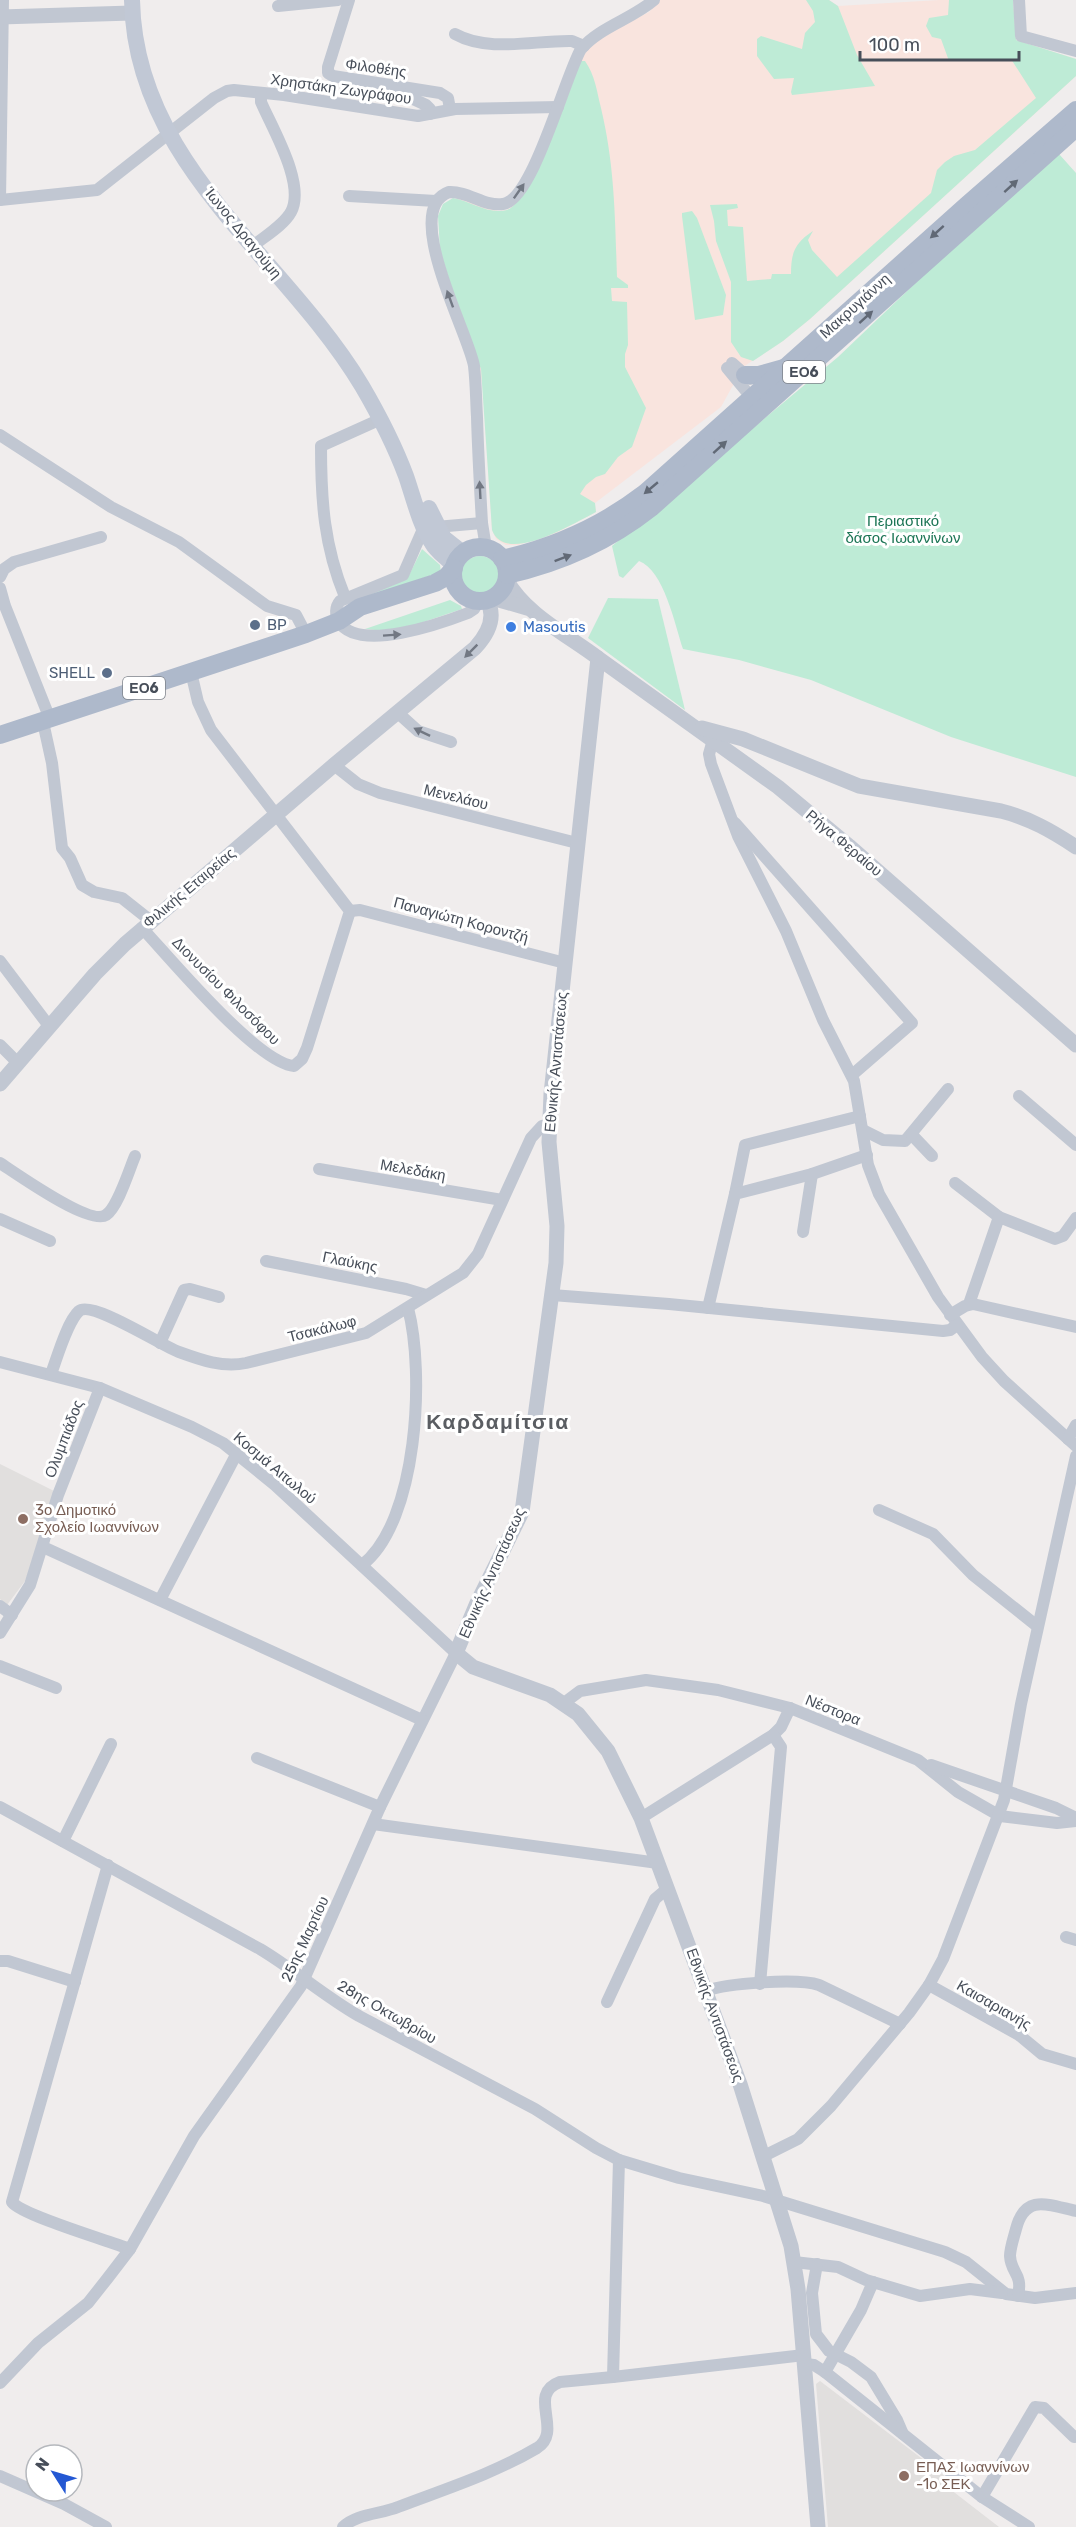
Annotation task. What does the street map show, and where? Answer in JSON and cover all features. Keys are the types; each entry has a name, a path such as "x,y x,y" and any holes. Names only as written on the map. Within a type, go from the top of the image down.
{"main road":[{"name":"Ίωνος Δραγούμη","path":"132,7 137,53 143,75 169,134 190,168 348,364 381,419 430,527"},
{"name":"Μακρυγιάννη","path":"762,400 788,367 1076,110"},
{"name":"Μακρυγιάννη","path":"505,571 529,553 576,535 620,511 762,400 1076,128"},
{"path":"734,368 766,373 788,367"},
{"path":"430,527 444,538 457,562 454,581 461,594"},
{"name":"ΕΟ6","path":"0,735 306,634 339,621 360,607 435,583 446,577 457,562 474,548 486,548"},
{"path":"486,548 492,550 505,571 502,590 486,600"},
{"name":"ΕΟ6","path":"339,621 362,618 441,594 461,594 486,600"}],"street":[{"path":"0,200 3,0"},
{"path":"278,6 338,0"},
{"name":"Φιλοθέης","path":"349,0 328,73 333,76 443,94 449,100 450,109"},
{"path":"486,548 482,523 474,365 439,267 433,220 436,201 442,195 454,192 495,204 510,202 532,169 576,59 584,46 592,38 632,16 654,0"},
{"path":"1019,0 1021,36 1076,51"},
{"path":"1,17 132,7"},
{"path":"455,34 469,40 489,43 572,41 584,46"},
{"path":"390,85 426,105 430,109 430,114"},
{"name":"Χρηστάκη Ζωγράφου","path":"0,200 97,190 224,92 230,90 418,116 450,109 558,107"},
{"path":"253,246 286,219 292,209 294,199 289,165 261,102 261,93"},
{"path":"349,196 436,201"},
{"path":"734,368 762,400"},
{"path":"734,368 762,400"},
{"path":"345,597 333,567 323,520 321,446 381,419"},
{"path":"0,435 111,507 179,542 267,606 296,615 306,634"},
{"path":"482,523 430,527 404,575 345,597 337,605 339,621 347,630 395,636 468,613 486,600 530,609"},
{"path":"0,577 4,569 14,562 101,537"},
{"path":"505,571 515,593 530,609 598,658"},
{"path":"0,588 46,720 62,848 70,858 78,880 87,889 122,898 147,924"},
{"name":"Φιλικής Εταιρείας","path":"0,1084 108,960 147,924 334,765 466,657 483,638 492,616 486,600"},
{"name":"Ρήγα Φεραίου","path":"598,658 763,775 849,846 1076,1045"},
{"name":"Εθνικής Αντιστάσεως","path":"598,658 549,1124 557,1226 552,1295 522,1512 456,1653 478,1669 542,1692 564,1703 590,1726 609,1751 641,1818 706,1991 764,2156 794,2262 818,2527"},
{"path":"191,672 198,702 211,730 350,911"},
{"path":"398,713 418,731 451,742"},
{"path":"692,726 743,739 860,786 1019,816 1046,828 1076,847"},
{"path":"713,740 709,754 711,764 732,823 786,931 823,1020 852,1076 856,1087 867,1155 879,1194 954,1320 1004,1381 1072,1442 1076,1425"},
{"name":"Μενελάου","path":"334,765 358,784 380,793 577,843"},
{"path":"732,823 740,826 912,1023 852,1076"},
{"name":"Παναγιώτη Κοροντζή","path":"350,911 360,910 565,963"},
{"name":"Διονυσίου Φιλοσόφου","path":"147,924 210,1000 257,1046 279,1062 294,1066 302,1059 307,1048 350,911"},
{"path":"0,961 49,1026"},
{"path":"0,1045 18,1063"},
{"path":"863,1130 886,1140 901,1141 912,1135 948,1089"},
{"path":"1019,1096 1076,1145"},
{"path":"708,1308 745,1145 860,1116"},
{"name":"Τσακάλωφ","path":"51,1374 73,1320 83,1308 100,1312 160,1343 205,1361 238,1365 360,1336 463,1273 472,1263 531,1138 542,1125 549,1124"},
{"path":"912,1135 933,1156"},
{"path":"735,1194 812,1174 867,1155"},
{"path":"0,1163 73,1208 98,1218 108,1214 112,1208 135,1156"},
{"name":"Μελεδάκη","path":"319,1169 502,1200"},
{"path":"803,1232 812,1174"},
{"path":"955,1183 999,1217 1055,1239 1063,1236 1076,1218"},
{"path":"552,1295 950,1330 954,1320 969,1304 999,1217"},
{"path":"0,1219 50,1241"},
{"name":"Γλαύκης","path":"266,1261 426,1295"},
{"path":"160,1343 184,1290 190,1289 219,1297"},
{"path":"969,1304 1076,1327"},
{"path":"362,1565 378,1550 388,1534 400,1501 411,1451 416,1400 412,1322 408,1308"},
{"name":"Κοσμά Αιτωλού","path":"0,1362 100,1388 192,1427 223,1443 362,1565 456,1653"},
{"name":"Ολυμπιάδος","path":"0,1633 30,1585 44,1547 58,1495 100,1388"},
{"path":"160,1600 237,1453"},
{"path":"764,2156 798,2139 812,2127 864,2070 929,1985 950,1943 1000,1816 1037,1626 1076,1456"},
{"path":"879,1510 933,1534 973,1575 1037,1626"},
{"path":"44,1547 422,1720"},
{"path":"0,1606 12,1616"},
{"name":"25ης Μαρτίου","path":"0,2383 38,2343 88,2303 130,2249 195,2136 305,1978 380,1807 456,1653"},
{"path":"0,1666 56,1688"},
{"name":"Νέστορα","path":"564,1703 580,1691 616,1683 654,1680 718,1690 790,1708 918,1760 958,1792 1000,1816 1057,1823 1076,1819"},
{"path":"641,1818 773,1735 781,1727 790,1708"},
{"path":"760,1984 781,1747 773,1735"},
{"path":"63,1841 111,1744"},
{"path":"257,1758 380,1807"},
{"path":"918,1760 1056,1808 1076,1819"},
{"name":"28ης Οκτωβρίου","path":"0,1807 260,1949 359,2016 535,2109 619,2160 679,2178 741,2190 959,2257 1005,2294"},
{"path":"373,1824 658,1863"},
{"path":"108,1865 12,2202 24,2210 130,2249"},
{"path":"607,2002 655,1899 668,1888"},
{"path":"0,1961 8,1961 75,1982"},
{"path":"706,1991 715,1988 760,1984 814,1984 900,2024"},
{"name":"Καισαριανής","path":"929,1985 1019,2035 1042,2054 1076,2064"},
{"path":"613,2377 619,2160"},
{"path":"1018,2296 1021,2281 1012,2264 1010,2254 1021,2215 1032,2205 1043,2204 1076,2211"},
{"path":"794,2262 838,2267 873,2282 920,2296 970,2289 1035,2298 1076,2293"},
{"path":"817,2264 812,2293 813,2326 822,2345 861,2369 875,2382 903,2435"},
{"path":"825,2372 861,2310 873,2282"},
{"path":"343,2527 352,2520 389,2510 473,2480 540,2446 547,2434 544,2396 552,2385 560,2382 804,2360 825,2372 982,2497 1029,2527"},
{"path":"982,2497 1035,2407 1044,2408 1074,2437"},
{"path":"0,2476 71,2508 106,2527"}],"shaded area":[{"path":"660,0 829,0 838,6 939,0 1013,0 1016,40 1076,59 1076,76 810,319 783,341 743,367 721,407 595,503 596,512 556,533 518,545 506,545 496,539 492,530 483,390 478,356 463,324 456,198 498,211 507,210 517,203 548,146 583,54 604,35 649,12"},
{"name":"3ο Δημοτικό Σχολείο Ιωαννίνων","path":"0,1464 54,1491 38,1547 25,1581 7,1605 0,1599"},
{"path":"820,2381 950,2480 946,2486 999,2527 828,2527 816,2384"}],"green space":[{"path":"806,0 829,0 838,6 857,55 875,86 792,95 794,78 774,79 757,56 757,39 761,36 802,49 805,33 815,22 813,11"},
{"path":"949,0 1013,0 1016,40 1076,59 1076,76 810,319 753,361 741,357 731,342 731,282 716,241 710,205 737,204 738,208 727,210 728,226 743,227 747,281 771,279 772,274 791,274 795,249 813,231 808,240 812,250 837,277 931,193 937,170 945,162 954,156 975,150 1036,98 1011,59 949,61 941,39 932,37 926,26 929,18 948,15"},
{"path":"580,61 585,61 591,72 606,130 612,172 617,277 628,285 628,288 611,288 612,301 627,302 628,345 625,367 646,408 632,447 618,457 605,474 596,477 586,485 580,494 595,503 596,512 541,539 511,544 499,540 492,530 481,369 463,324 440,250 438,216 443,204 453,198 493,211 507,210 517,203 550,142"},
{"name":"Περιαστικό δάσος Ιωαννίνων","path":"1059,154 1076,173 1076,777 951,737 811,680 739,660 683,649 667,599 655,575 648,566 639,561 623,578 619,576 612,546 838,357 926,273"},
{"path":"692,211 697,218 726,295 723,315 695,320 682,216 682,213"},
{"path":"422,549 440,565 441,572 360,599 407,579"},
{"path":"480,556 494,561 499,575 494,589 480,594 466,589 461,575 466,561"},
{"path":"608,598 658,599 685,710 588,638"},
{"path":"450,600 462,609 394,632 365,629"}],"place":[{"name":"BP","path":"255,625"},
{"name":"Masoutis","path":"511,627"},
{"name":"SHELL","path":"107,673"},
{"name":"3ο Δημοτικό Σχολείο Ιωαννίνων","path":"23,1519"},
{"name":"ΕΠΑΣ Ιωαννίνων -1ο ΣΕΚ","path":"904,2476"}],"district":[{"name":"Καρδαμίτσια","path":"498,1422"}]}
